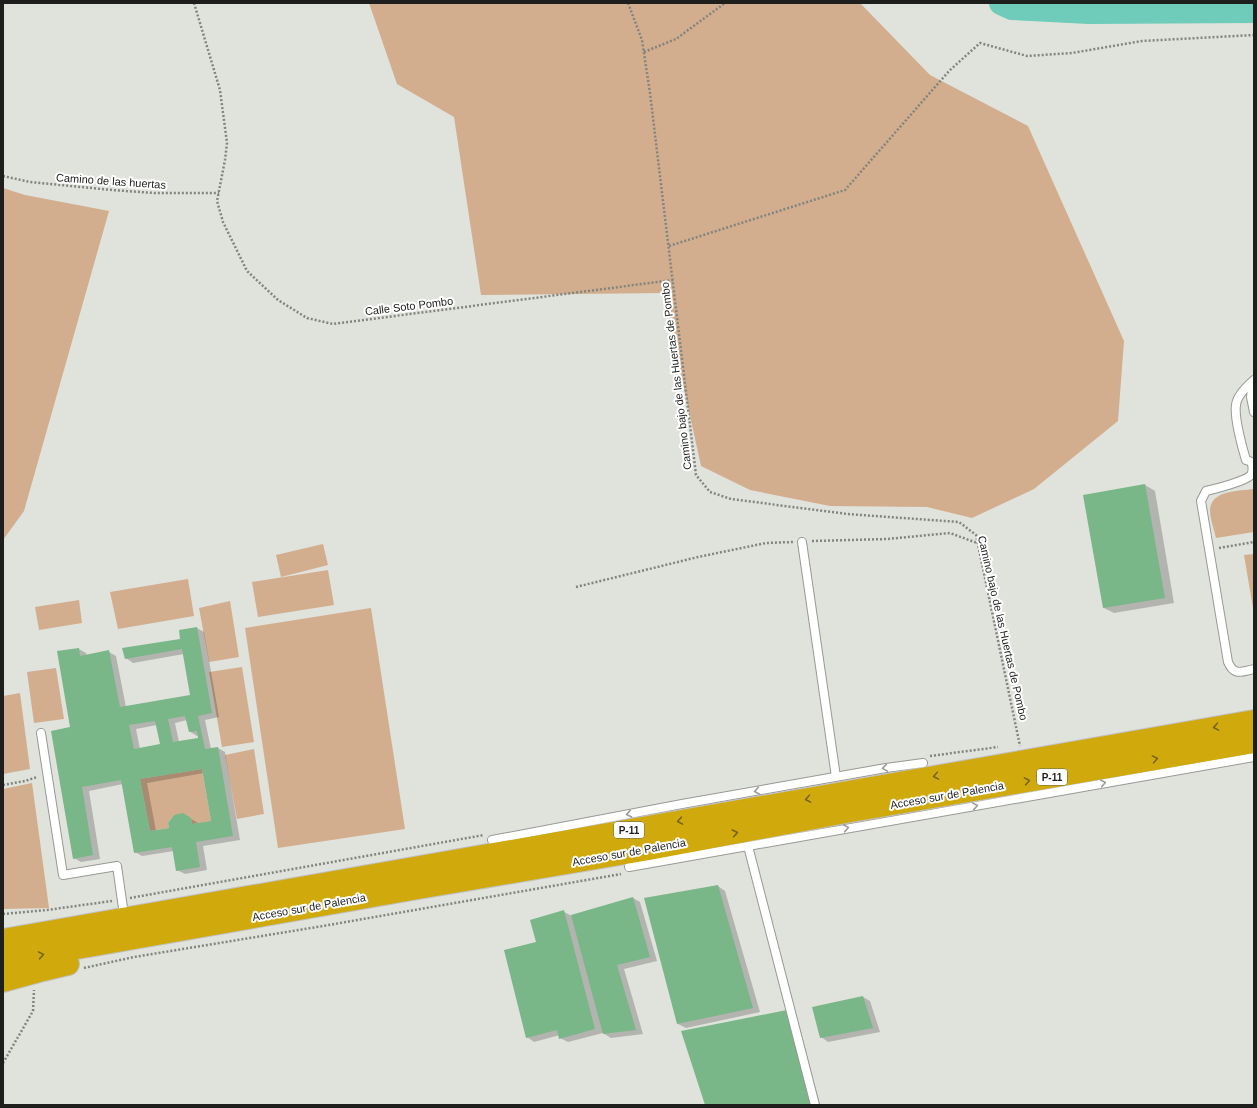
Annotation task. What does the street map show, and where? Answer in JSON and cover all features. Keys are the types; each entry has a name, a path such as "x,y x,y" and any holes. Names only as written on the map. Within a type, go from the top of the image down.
{"highway":[{"name":"Acceso sur de Palencia","path":"3,940 1254,721"},
{"name":"Acceso sur de Palencia","path":"3,961 649,849 858,810 1254,742"},
{"path":"923,763 1004,752 1074,752"},
{"path":"355,878 405,858 492,840"},
{"path":"3,981 42,970 124,952 349,911 418,888 495,884 629,867"},
{"path":"3,925 98,913 266,883 330,883"}],"lane":[{"path":"1254,380 1251,397 1254,412"},
{"path":"1254,380 1242,392 1236,404 1237,420 1246,460 1253,461 1253,470 1251,475 1244,479 1206,491 1201,501 1228,662 1231,670 1237,672 1254,669"},
{"path":"802,542 836,777"},
{"path":"41,733 63,874 117,866 123,908"},
{"path":"629,867 1254,757"},
{"path":"492,840 682,804 886,768 923,763"},
{"path":"748,846 815,1105"}],"path":[{"name":"Calle Soto Pombo","path":"194,3 220,90 227,143 217,201 223,222 247,271 278,300 307,318 333,324 673,280"},
{"name":"Camino bajo de las Huertas de Pombo","path":"628,3 642,40 650,93 696,475 710,492 730,499 847,514 959,522 976,534 1022,752"},
{"path":"644,52 676,39 725,3"},
{"path":"669,246 845,190 949,71 980,43 1028,56 1072,53 1142,41 1254,35"},
{"name":"Camino de las huertas","path":"3,176 30,182 154,193 219,193"},
{"path":"576,587 698,557 766,543 887,539 950,532 978,543"},
{"path":"1209,549 1254,542"},
{"path":"3,784 25,781 47,774"},
{"path":"3,1063 33,1011 34,988"}],"shaded area":[{"path":"369,3 860,3 930,75 1028,126 1124,341 1118,421 1034,489 972,518 927,507 830,506 750,490 701,466 663,293 481,295 454,117 397,84"},
{"path":"3,188 25,195 109,211 24,511 3,540"},
{"path":"1254,489 1254,532 1216,538 1210,510 1215,499 1220,495 1234,491"},
{"path":"323,544 328,565 281,577 276,555"},
{"path":"1254,554 1254,614 1244,555"},
{"path":"328,570 334,605 258,617 252,582"},
{"path":"188,579 194,616 118,629 110,592"},
{"path":"79,600 82,623 39,630 35,607"},
{"path":"230,601 239,657 209,662 199,608"},
{"path":"371,608 405,829 278,848 245,628"},
{"path":"242,667 254,742 222,747 209,672"},
{"path":"56,668 64,719 34,723 27,672"},
{"path":"20,693 30,769 3,774 3,696"},
{"path":"254,749 264,814 237,819 225,755"},
{"path":"202,769 211,821 192,824 191,818 174,815 168,823 169,828 150,831 140,779"},
{"path":"32,783 49,908 3,909 3,789"}],"building":[{"path":"1145,484 1165,598 1103,608 1083,495"},
{"path":"197,627 212,713 198,716 205,749 218,747 233,836 196,842 200,867 176,871 172,847 134,853 121,780 82,787 93,855 73,859 51,731 70,727 57,651 79,648 80,656 109,650 120,707 190,695 182,649 125,659 122,648 180,639 179,630","holes":["185,716 189,732 197,731 198,738 173,742 168,719","155,721 160,744 134,749 129,725","202,769 211,821 192,824 191,818 183,813 174,815 168,823 169,828 150,831 140,779"]},
{"path":"718,885 753,1008 677,1024 644,898"},
{"path":"633,897 650,957 617,965 636,1030 603,1034 571,915"},
{"path":"564,910 595,1029 559,1039 557,1030 526,1038 504,950 536,942 530,920"},
{"path":"863,996 873,1028 820,1038 812,1007"},
{"path":"787,1010 812,1105 705,1105 681,1031"}],"waterway":[{"path":"1001,3 1012,8 1089,12 1254,11"}]}
